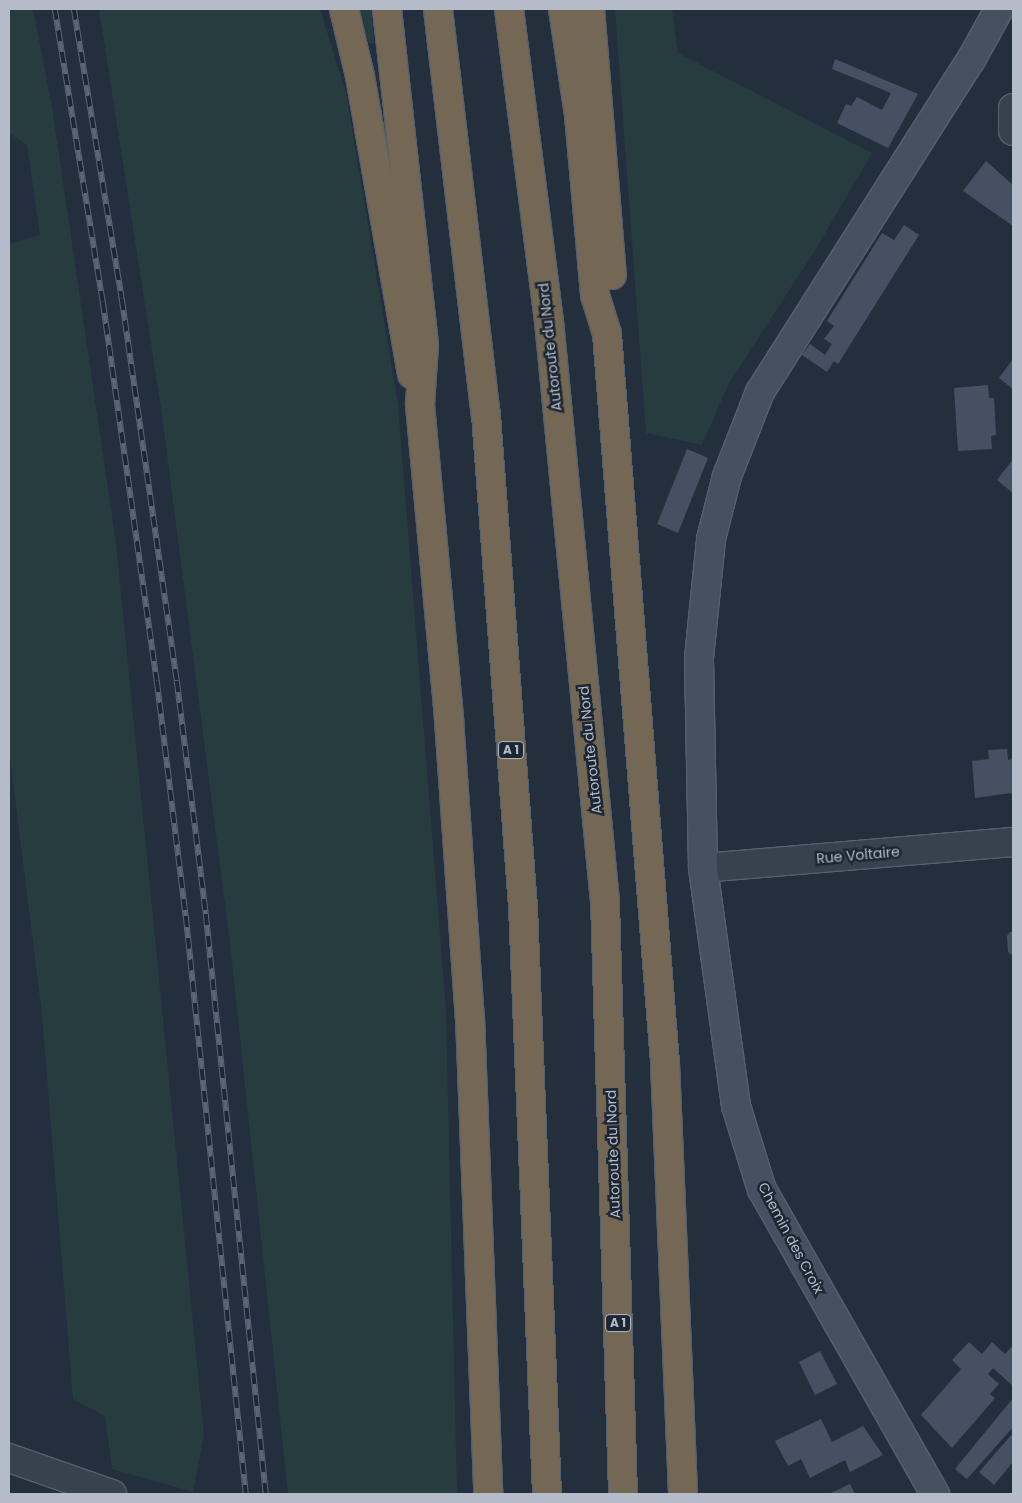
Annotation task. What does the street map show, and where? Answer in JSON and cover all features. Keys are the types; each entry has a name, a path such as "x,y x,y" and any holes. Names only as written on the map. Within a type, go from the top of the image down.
{"highway":[{"path":"344,9 360,76 406,348 420,405 449,720 470,1017 488,1494"},
{"path":"387,9 424,346 420,405"},
{"name":"A 1","path":"438,9 486,415 523,907 547,1494"},
{"name":"Autoroute du Nord","path":"509,9 549,321 605,902 623,1494"},
{"path":"563,9 579,115 595,295 607,334 665,1063 683,1494"},
{"path":"590,9 614,294 607,334"}],"main road":[{"name":"Chemin des Croix","path":"935,1494 762,1190 736,1106 703,868 699,658 702,603 711,539 727,476 760,392 971,60 999,9"}],"street":[{"path":"1013,108 1013,131"},
{"name":"Rue Voltaire","path":"703,868 1013,842"},
{"path":"9,1458 112,1494"}],"green space":[{"path":"9,9 33,9 52,107 116,543 204,1435 193,1492 112,1469 105,1416 73,1399 42,1015 9,750 9,244 40,235 27,145 9,133"},
{"path":"99,9 320,9 346,93 398,405 446,1011 457,1494 288,1494 230,943 161,408"},
{"path":"357,9 372,9 374,43 369,43"},
{"path":"615,9 672,9 678,53 872,153 814,252 729,383 702,445 646,433"}],"building":[{"path":"835,59 918,94 888,148 837,123 846,104 851,106 857,97 882,110 891,93 832,69"},
{"path":"986,161 1013,185 1013,226 963,191"},
{"path":"904,225 919,235 838,364 834,361 827,372 802,355 810,344 825,355 832,344 824,339 834,326 827,321 882,233 894,240"},
{"path":"1013,359 1013,389 999,378"},
{"path":"988,385 989,398 994,398 996,435 991,436 992,449 958,451 954,388"},
{"path":"687,449 708,458 678,533 657,524"},
{"path":"1013,459 1013,493 997,480"},
{"path":"1007,749 1008,760 1013,759 1013,797 1011,793 975,798 972,761 989,759 988,750"},
{"path":"1010,932 1013,932 1013,956 1008,952 1007,936"},
{"path":"969,1342 982,1354 992,1342 1005,1354 1013,1345 1013,1386 993,1368 988,1374 999,1384 990,1394 995,1398 952,1448 921,1415 961,1369 952,1360"},
{"path":"820,1351 837,1384 815,1395 799,1362"},
{"path":"1013,1398 1013,1427 967,1479 955,1469"},
{"path":"821,1419 832,1442 863,1426 883,1455 850,1472 845,1460 810,1478 801,1459 788,1466 775,1441"},
{"path":"1013,1433 1013,1462 994,1485 979,1472"},
{"path":"850,1484 855,1494 829,1494"}],"railway":[{"path":"55,9 103,302 157,681 186,916 246,1494"},
{"path":"74,9 122,299 177,681 206,914 266,1494"}]}
